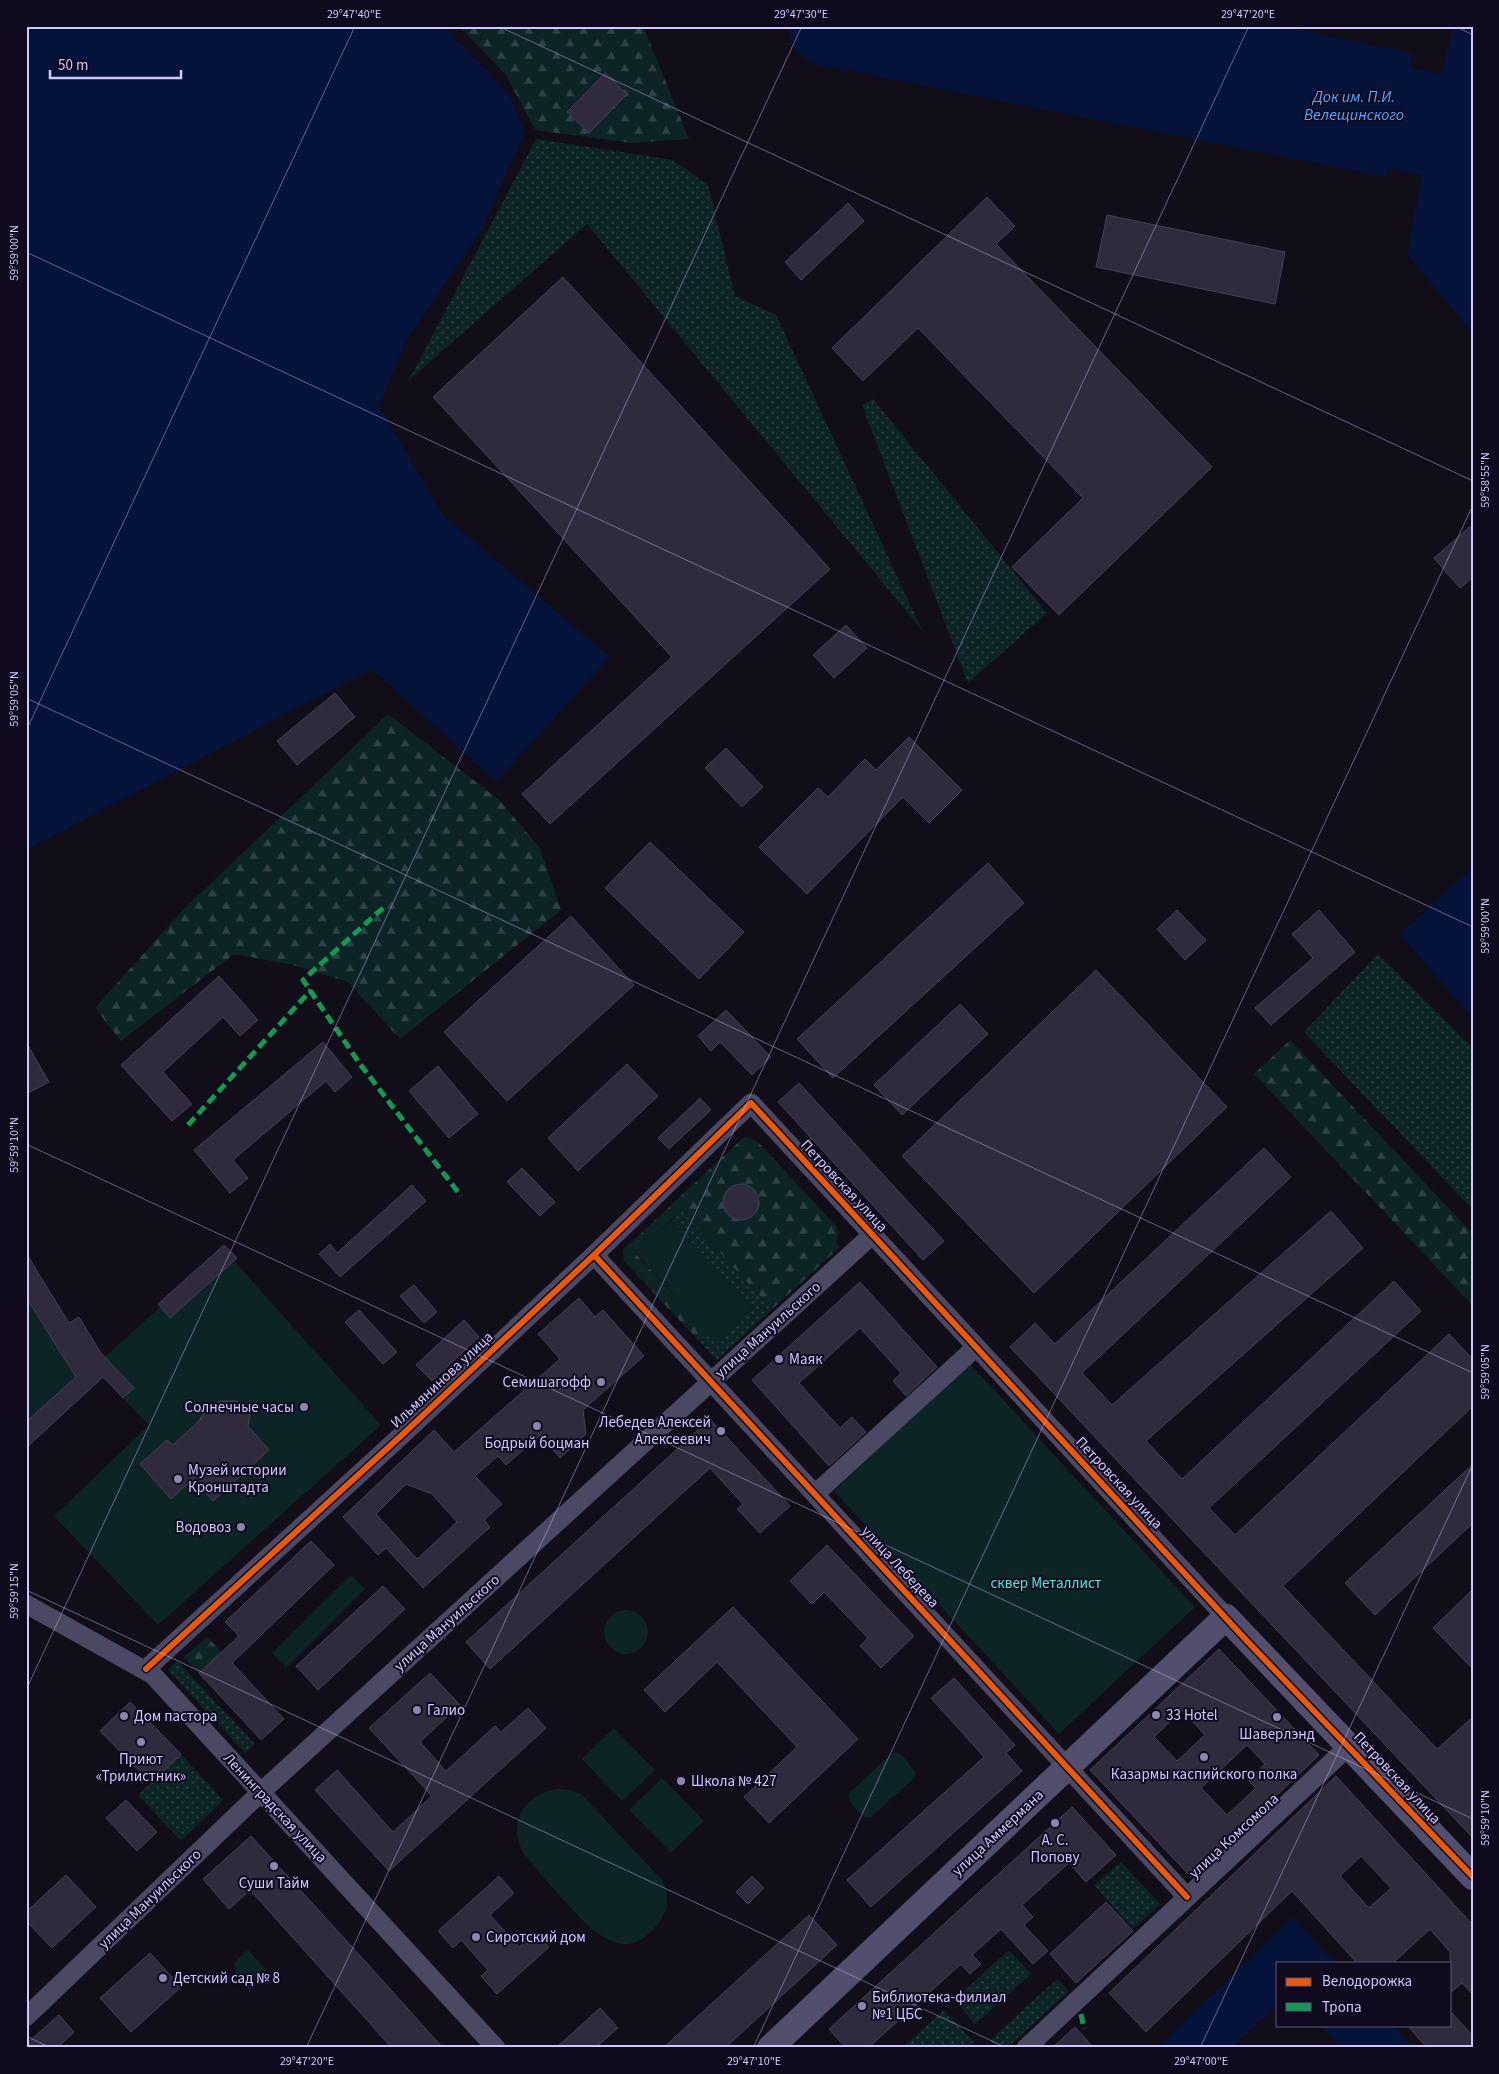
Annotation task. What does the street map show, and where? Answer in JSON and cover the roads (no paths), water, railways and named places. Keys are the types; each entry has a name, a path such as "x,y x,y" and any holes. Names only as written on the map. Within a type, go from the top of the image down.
{"street":[{"name":"Петровская улица","path":"751,1104 1226,1617 1473,1877"},
{"name":"Ильмянинова улица","path":"146,1669 328,1504 594,1255 751,1104"},
{"name":"улица Мануильского","path":"26,2017 260,1794 872,1235"},
{"name":"улица Лебедева","path":"594,1255 1187,1897"},
{"path":"816,1494 976,1347"},
{"name":"Ленинградская улица","path":"26,1604 146,1669 496,2048"},
{"name":"улица Аммермана","path":"770,2048 1226,1617"},
{"name":"улица Комсомола","path":"1026,2048 1349,1746"}],"water":[{"path":"26,26 444,26 509,94 525,132 480,233 406,341 379,406 443,515 610,657 496,782 372,669 26,850"},
{"name":"Док им. П.И. Велещинского","path":"787,26 1277,26 1412,53 1410,67 1442,74 1453,26 1473,26 1473,334 1407,254 1422,175 1388,169 1386,177 810,63 793,46"},
{"path":"1473,867 1473,1019 1400,934"},
{"path":"1293,1917 1334,1962 1276,1962 1276,2006 1232,2048 1157,2048"},
{"path":"1321,2026 1394,2026 1414,2048 1341,2048"}],"place":[{"name":"Маяк","path":"779,1359"},
{"name":"Семишагофф","path":"601,1382"},
{"name":"Солнечные часы","path":"304,1407"},
{"name":"Бодрый боцман","path":"537,1426"},
{"name":"Лебедев Алексей Алексеевич","path":"721,1431"},
{"name":"Музей истории Кронштадта","path":"178,1479"},
{"name":"Водовоз","path":"241,1527"},
{"name":"Галио","path":"417,1710"},
{"name":"33 Hotel","path":"1156,1715"},
{"name":"Дом пастора","path":"124,1716"},
{"name":"Шаверлэнд","path":"1277,1717"},
{"name":"Приют «Трилистник»","path":"141,1742"},
{"name":"Казармы каспийского полка","path":"1204,1757"},
{"name":"Школа № 427","path":"681,1781"},
{"name":"А. С. Попову","path":"1055,1823"},
{"name":"Суши Тайм","path":"274,1866"},
{"name":"Сиротский дом","path":"476,1937"},
{"name":"Детский сад № 8","path":"163,1978"},
{"name":"Библиотека-филиал №1 ЦБС","path":"862,2006"}],"park label":[{"name":"сквер Металлист","path":"1046,1583"}]}
